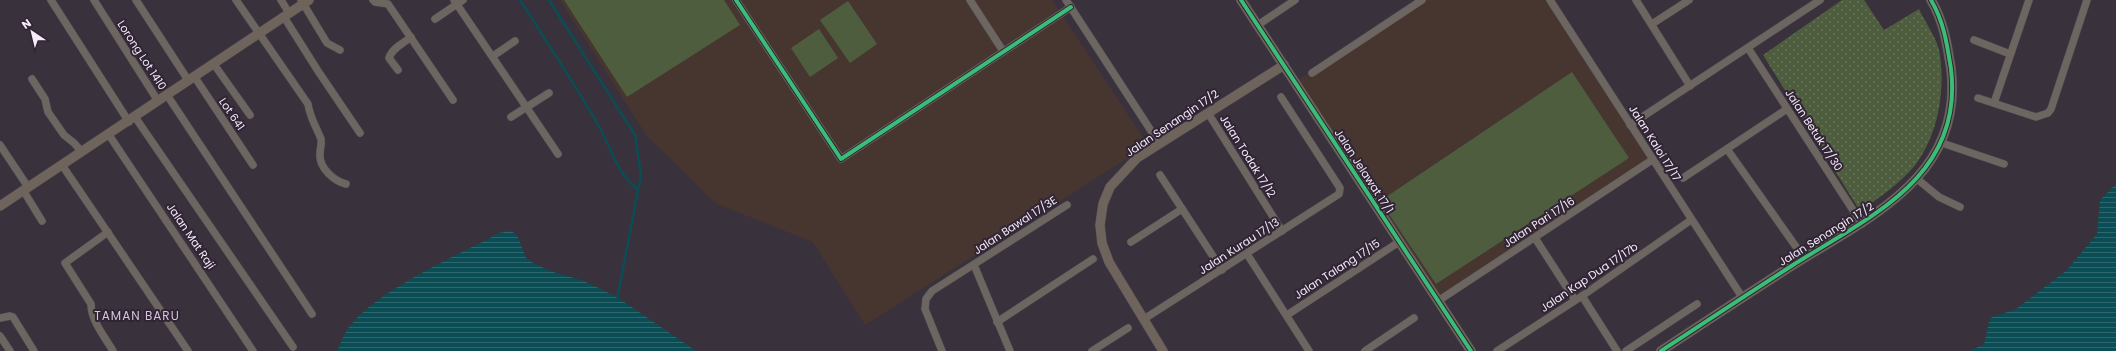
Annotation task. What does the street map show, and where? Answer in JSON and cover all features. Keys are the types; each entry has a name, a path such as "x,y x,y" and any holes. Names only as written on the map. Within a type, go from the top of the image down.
{"street":[{"path":"52,0 132,119 293,347"},
{"name":"Lorong Lot 1410","path":"94,0 158,101"},
{"name":"Lot 641","path":"136,0 253,165"},
{"path":"236,0 258,34 308,104 309,117 317,127 322,142 319,156 324,167 336,182 346,184"},
{"path":"281,0 287,15 318,71 360,133"},
{"path":"372,0 375,2 388,4 453,100"},
{"path":"736,0 841,159 1071,7"},
{"path":"970,0 1003,51"},
{"path":"1066,0 1159,143"},
{"name":"Jalan Jelawat 17/1","path":"1241,0 1471,351"},
{"path":"1258,25 1295,0"},
{"path":"1312,73 1422,0"},
{"name":"Jalan Kaloi 17/17","path":"1550,0 1652,160 1742,297"},
{"path":"1636,0 1690,86"},
{"path":"1652,24 1689,0"},
{"path":"1630,124 1820,0"},
{"name":"Jalan Senangin 17/2","path":"1661,351 1742,297 1862,224 1897,198 1916,178 1942,143 1947,129 1953,91 1948,51 1941,17 1931,0"},
{"path":"1978,98 2036,117 2048,113 2051,109 2086,0"},
{"path":"0,206 109,135 191,78 287,15 304,1 327,43 340,50"},
{"path":"435,19 458,1 558,154"},
{"path":"1994,103 2026,1"},
{"path":"398,70 389,58 390,55 397,47 411,38"},
{"path":"1974,40 2010,54"},
{"path":"493,56 515,41"},
{"name":"Jalan Betuk 17/30","path":"1748,48 1862,224"},
{"path":"214,63 250,115"},
{"name":"Jalan Senangin 17/2","path":"1163,351 1109,262 1102,243 1100,225 1103,204 1110,186 1137,158 1284,65"},
{"path":"32,79 45,99 48,112 64,135 74,142 82,152"},
{"path":"511,117 549,93"},
{"path":"167,95 312,314"},
{"name":"Jalan Kurau 17/13","path":"1144,319 1339,194 1340,188 1280,97"},
{"path":"1683,178 1787,109"},
{"name":"Jalan Todak 17/12","path":"1208,113 1282,231"},
{"name":"Jalan Mat Raji","path":"109,135 253,351"},
{"path":"1942,143 2004,164"},
{"path":"0,144 42,220"},
{"path":"1727,149 1804,258"},
{"name":"Jalan Pari 17/16","path":"1438,301 1652,160"},
{"path":"62,165 188,351"},
{"path":"1160,176 1222,270"},
{"path":"1916,178 1939,198 1960,207"},
{"name":"Jalan Bawal 17/3E","path":"942,351 925,309 926,299 932,291 1067,205"},
{"path":"1131,242 1182,209"},
{"name":"Jalan Kap Dua 17/17b","path":"1497,351 1582,296 1691,220"},
{"path":"108,232 65,263 90,304 96,321 113,351"},
{"path":"1535,238 1576,300"},
{"name":"Jalan Talang 17/15","path":"1287,315 1399,242"},
{"path":"1247,254 1309,351"},
{"path":"997,322 1093,260"},
{"path":"974,265 1010,351"},
{"path":"1582,296 1617,351"},
{"path":"1626,351 1697,304"},
{"path":"0,318 10,316 13,317 34,351"},
{"path":"1365,351 1414,318"},
{"path":"1092,351 1128,328"},
{"path":"0,336 10,351"}],"shaded area":[{"path":"560,0 1052,0 1148,145 865,325 813,242 715,203 647,136"},
{"path":"1422,0 1550,0 1652,160 1438,301 1295,82"}],"green space":[{"path":"564,0 724,0 740,25 627,97"},
{"path":"1842,0 1864,0 1884,30 1919,9 1938,46 1941,64 1942,79 1939,109 1924,152 1916,164 1904,177 1860,211 1763,55"},
{"path":"848,1 877,44 850,63 820,20"},
{"path":"819,29 838,58 810,77 791,48"},
{"path":"1572,72 1629,158 1436,284 1380,201"}],"water":[{"path":"2116,184 2116,351 1970,351 1984,344 1990,318 2016,309 2067,270 2097,234 2100,200"},
{"path":"511,231 517,235 526,258 533,263 550,271 584,281 617,297 696,351 337,351 350,326 362,313 378,300 436,265 499,233"}],"waterway":[{"path":"520,0 561,63 600,128 620,169 638,190"},
{"path":"549,0 635,135 641,175 617,300"}],"cycle path":[{"path":"736,0 841,159 1071,7"},
{"path":"1241,0 1471,351"},
{"path":"1661,351 1880,210 1905,190 1927,166 1942,138 1951,106 1951,69 1948,51 1942,25 1931,0"}],"district":[{"name":"TAMAN BARU","path":"137,316"}]}
